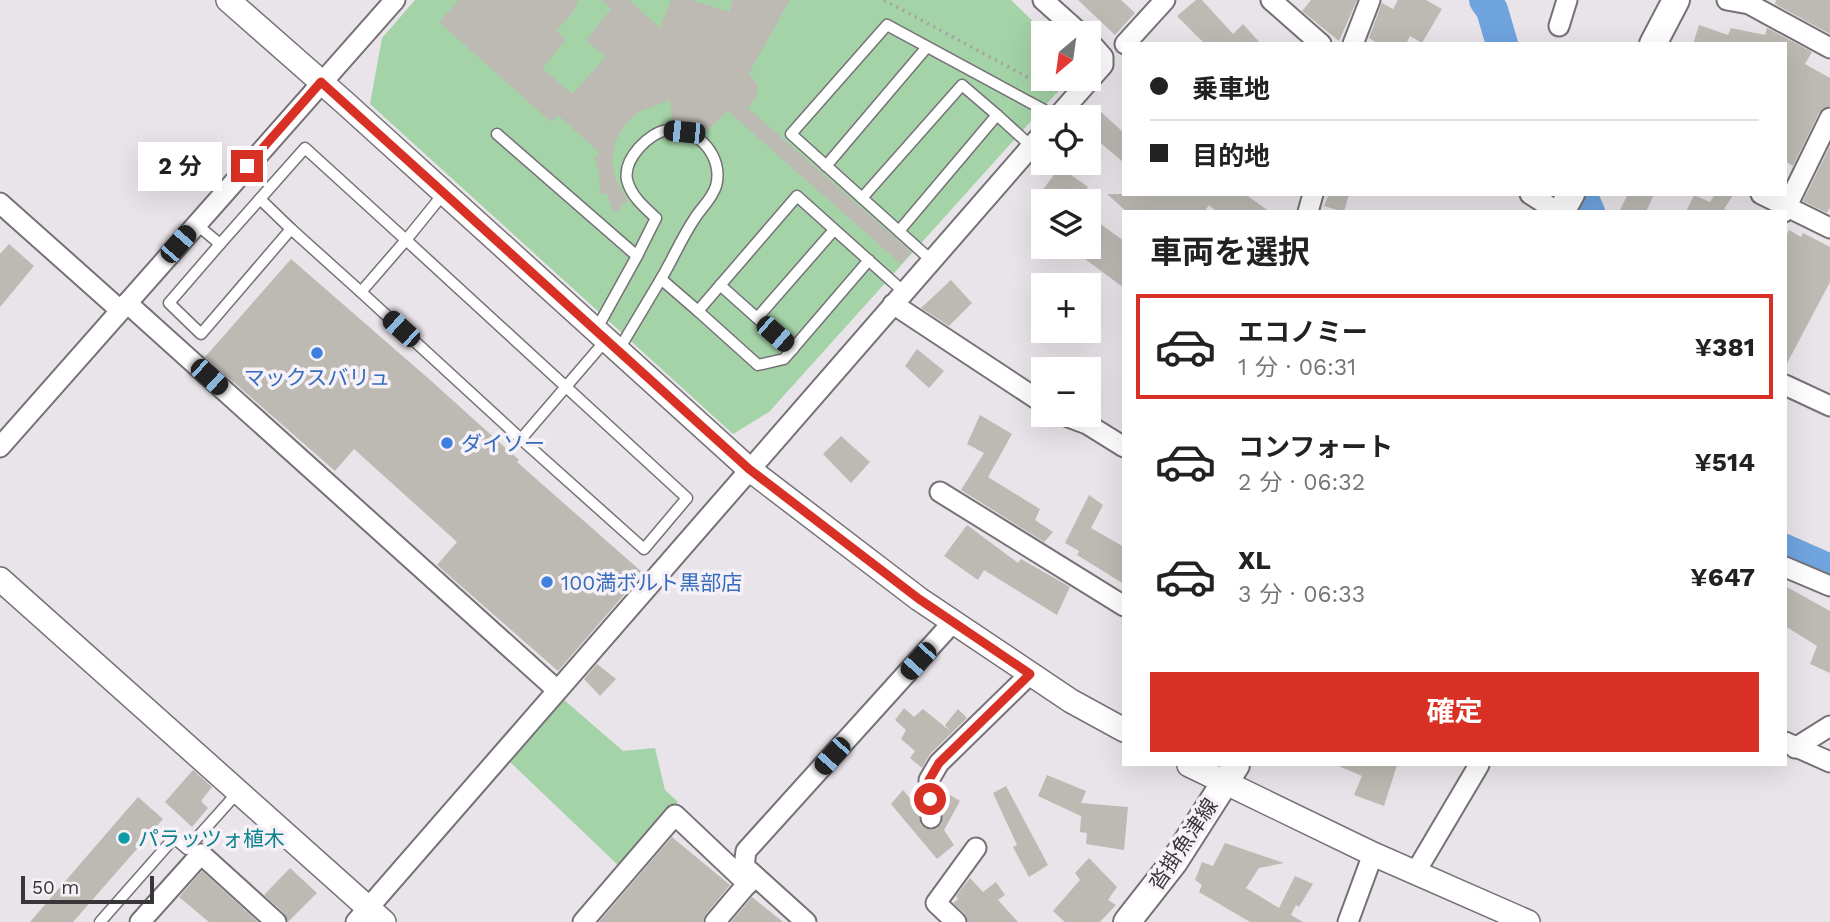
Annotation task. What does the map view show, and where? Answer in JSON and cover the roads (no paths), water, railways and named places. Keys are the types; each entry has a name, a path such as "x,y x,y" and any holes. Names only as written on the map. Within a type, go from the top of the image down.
{"main road":[{"path":"1654,42 1676,0"},
{"name":"沓掛魚津線","path":"1127,922 1174,862 1230,774"}],"street":[{"path":"228,0 749,469 919,599 1071,701 1122,729"},
{"path":"0,447 395,0"},
{"path":"1043,0 1067,21"},
{"path":"1127,42 1164,0"},
{"path":"1271,0 1319,42"},
{"path":"1354,42 1370,0"},
{"path":"1559,26 1567,0"},
{"path":"1727,0 1748,4 1830,48"},
{"path":"1103,57 1112,58 1122,47"},
{"path":"1067,105 1103,65 1101,55"},
{"path":"1785,209 1830,118"},
{"path":"0,579 238,792 369,917 557,690 1031,146"},
{"path":"1533,196 1557,210"},
{"path":"1764,196 1785,209 1830,228"},
{"path":"0,203 123,307 557,690"},
{"path":"898,298 1031,394"},
{"path":"1787,386 1830,406"},
{"path":"1092,427 1122,446"},
{"path":"940,492 1122,605"},
{"path":"1787,568 1830,586"},
{"path":"751,880 744,866 746,851 953,622"},
{"path":"931,818 929,780 939,763 1030,674"},
{"path":"1790,745 1830,726"},
{"path":"1790,745 1830,762"},
{"path":"1194,766 1230,774 1373,854 1528,922"},
{"path":"1415,873 1478,766"},
{"path":"583,922 675,815 751,880 806,922"},
{"path":"956,922 936,903 976,848"},
{"path":"140,922 201,854 276,922"},
{"path":"1348,922 1373,854"},
{"path":"715,922 751,880"}],"lane":[{"path":"931,260 791,134 887,25 1035,105"},
{"path":"826,166 927,47"},
{"path":"862,198 973,72"},
{"path":"962,85 997,115 1031,135"},
{"path":"899,231 997,115"},
{"path":"522,439 662,279 696,216 706,206 716,187 718,167 713,153 700,140 684,132 669,130 655,134 632,158 626,177 634,195 656,218 637,256 607,340"},
{"path":"497,134 637,256"},
{"path":"260,199 644,549 687,498 304,148 169,303 201,334 291,229"},
{"path":"361,292 444,193"},
{"path":"698,311 797,196 869,260 898,298"},
{"path":"196,224 220,244"},
{"path":"757,318 834,230"},
{"path":"662,279 758,365 784,359 869,260"},
{"path":"720,285 793,349"},
{"path":"100,922 174,838 187,849 238,792"}],"waterway":[{"path":"1485,0 1492,10 1501,42"},
{"path":"1582,196 1588,210"},
{"path":"1787,551 1830,570"}],"place":[{"name":"マックスバリュ","path":"317,353"},
{"name":"ダイソー","path":"447,443"},
{"name":"100満ボルト黒部店","path":"547,582"},
{"name":"パラッツォ植木","path":"124,838"}]}
